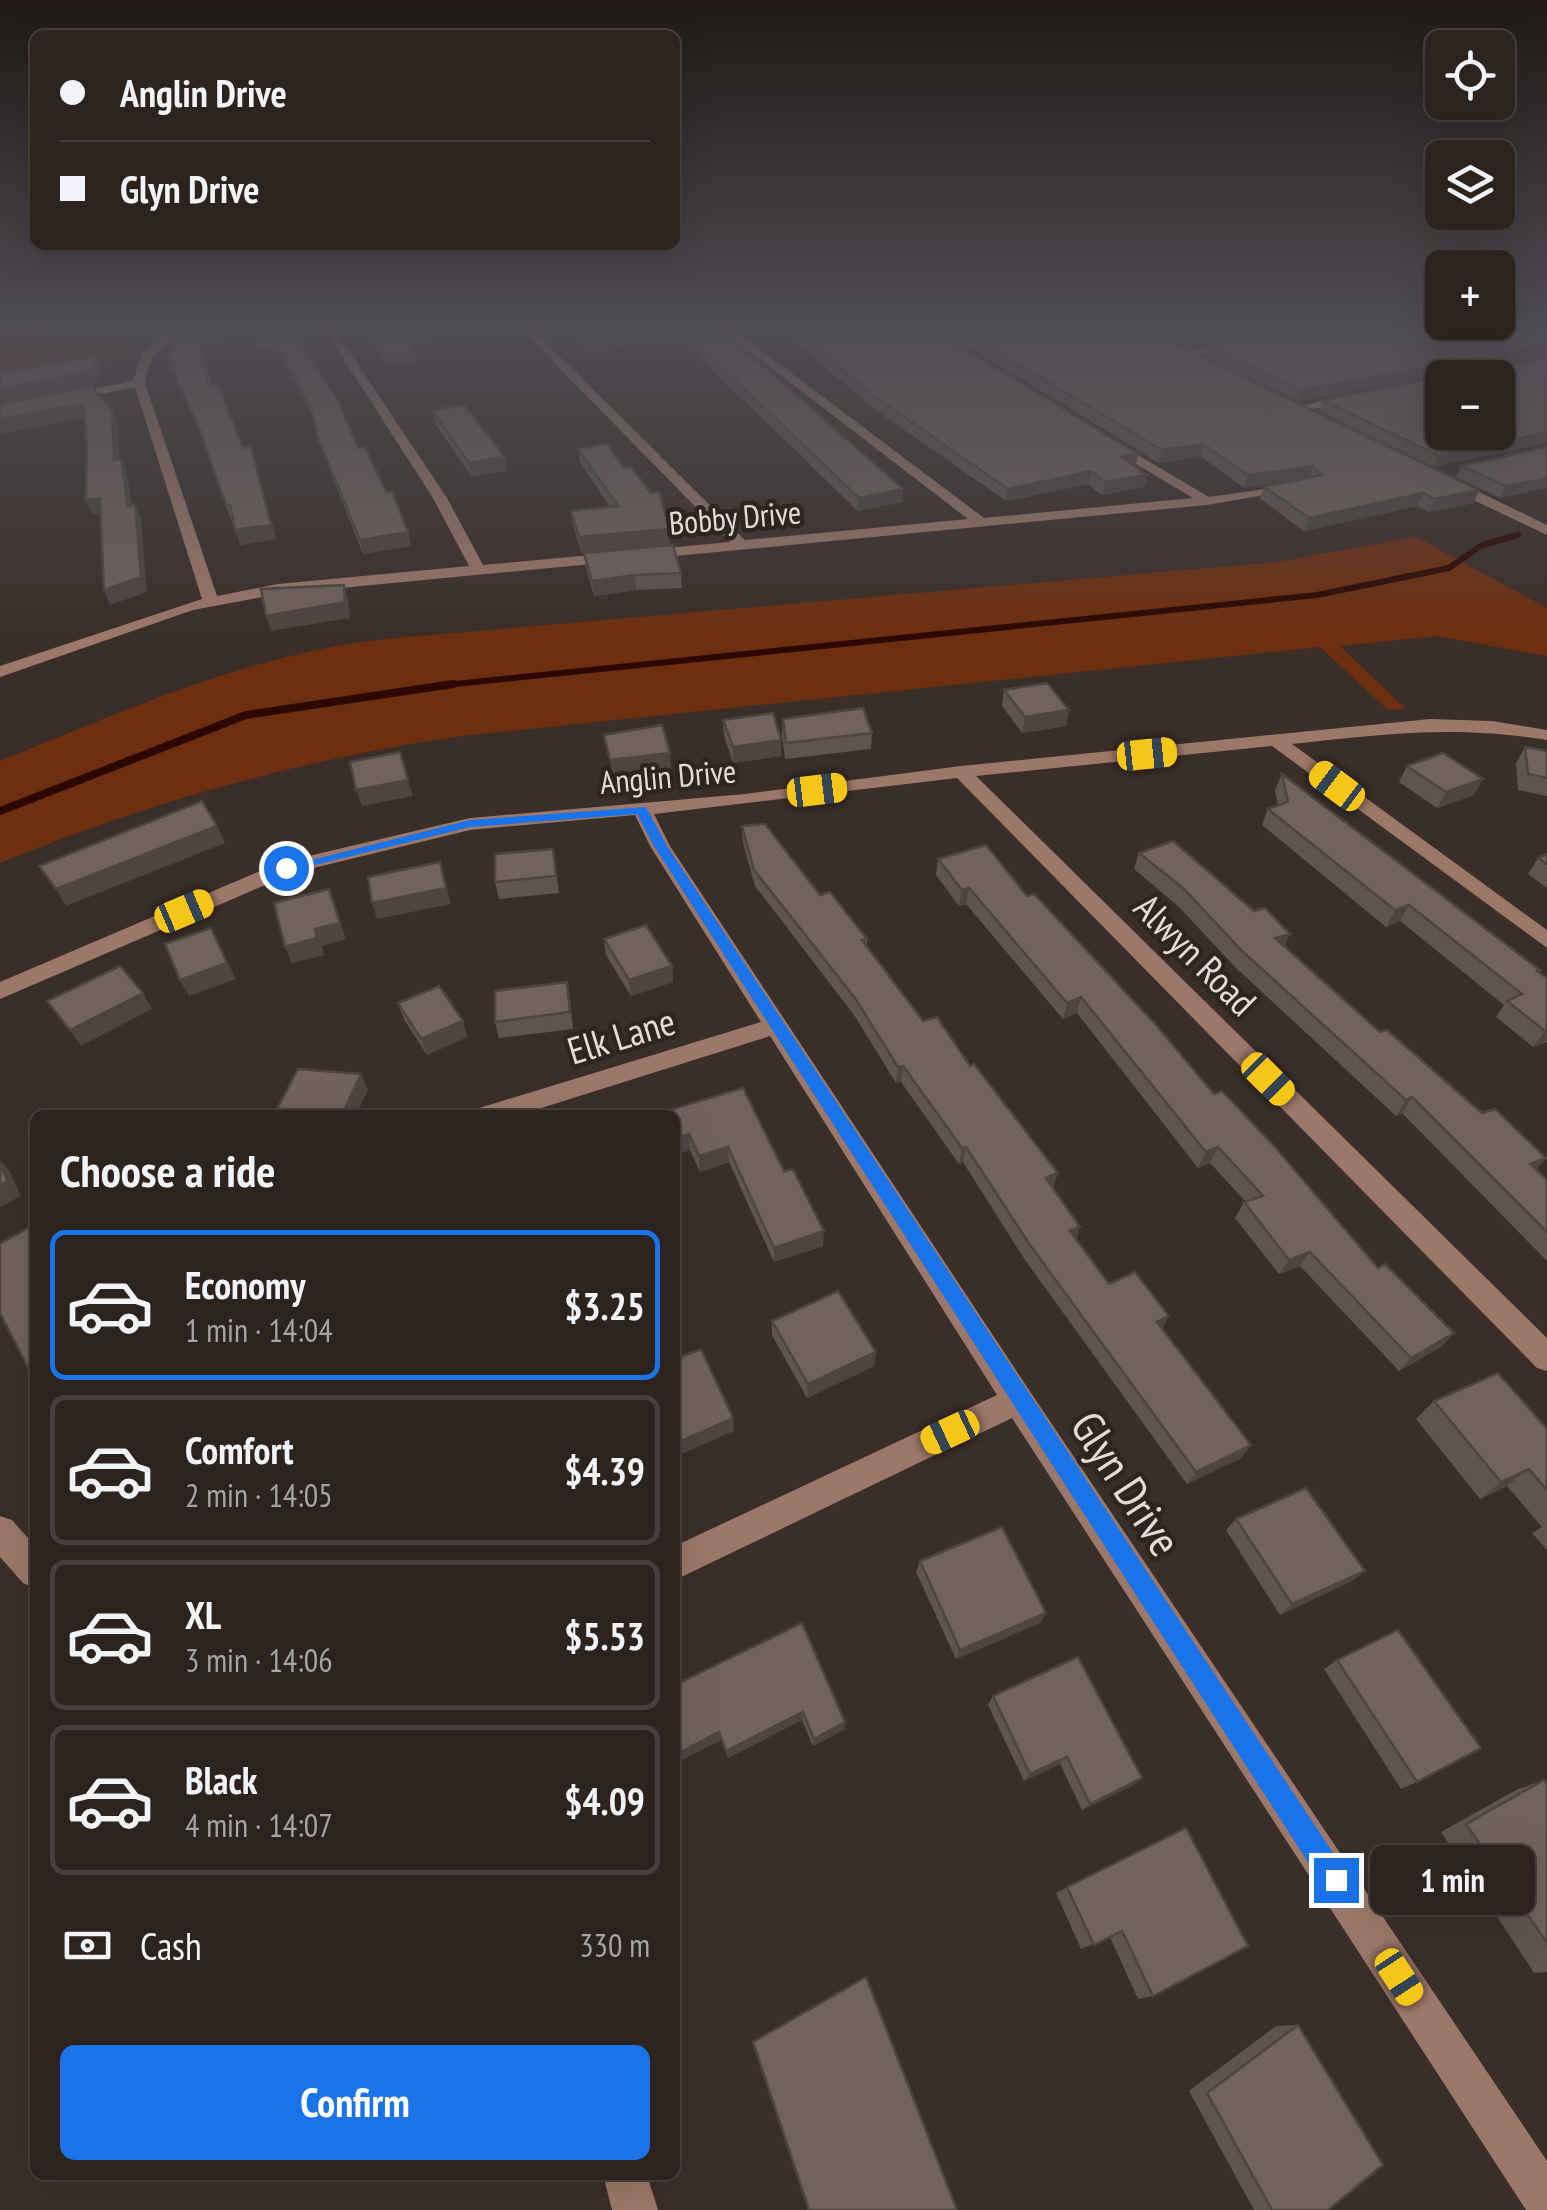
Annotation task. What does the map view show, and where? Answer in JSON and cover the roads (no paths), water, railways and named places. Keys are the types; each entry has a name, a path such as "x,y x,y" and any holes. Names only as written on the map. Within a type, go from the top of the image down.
{"street":[{"path":"154,430 211,602"},
{"path":"396,430 440,498 478,569"},
{"path":"626,430 739,544"},
{"path":"860,430 982,522"},
{"path":"1089,430 1207,501"},
{"path":"1452,470 1433,475 1547,531"},
{"name":"Bobby Drive","path":"0,672 189,606 341,580 1207,501 1307,486"},
{"name":"Anglin Drive","path":"0,991 286,868 339,852 470,824 642,810 961,772 1430,724 1492,726 1547,735"},
{"path":"1277,741 1547,941"},
{"name":"Alwyn Road","path":"961,772 1547,1358"},
{"name":"Glyn Drive","path":"642,810 660,846 1018,1400 1547,2201"},
{"name":"Elk Lane","path":"504,1110 776,1026"},
{"path":"680,1561 1018,1400"},
{"path":"0,1532 30,1565"}],"waterway":[{"path":"448,685 1317,595 1449,568 1482,545 1518,535"},
{"path":"448,685 453,684"},
{"path":"0,811 246,715 448,685"},
{"path":"436,686 448,685"}]}
